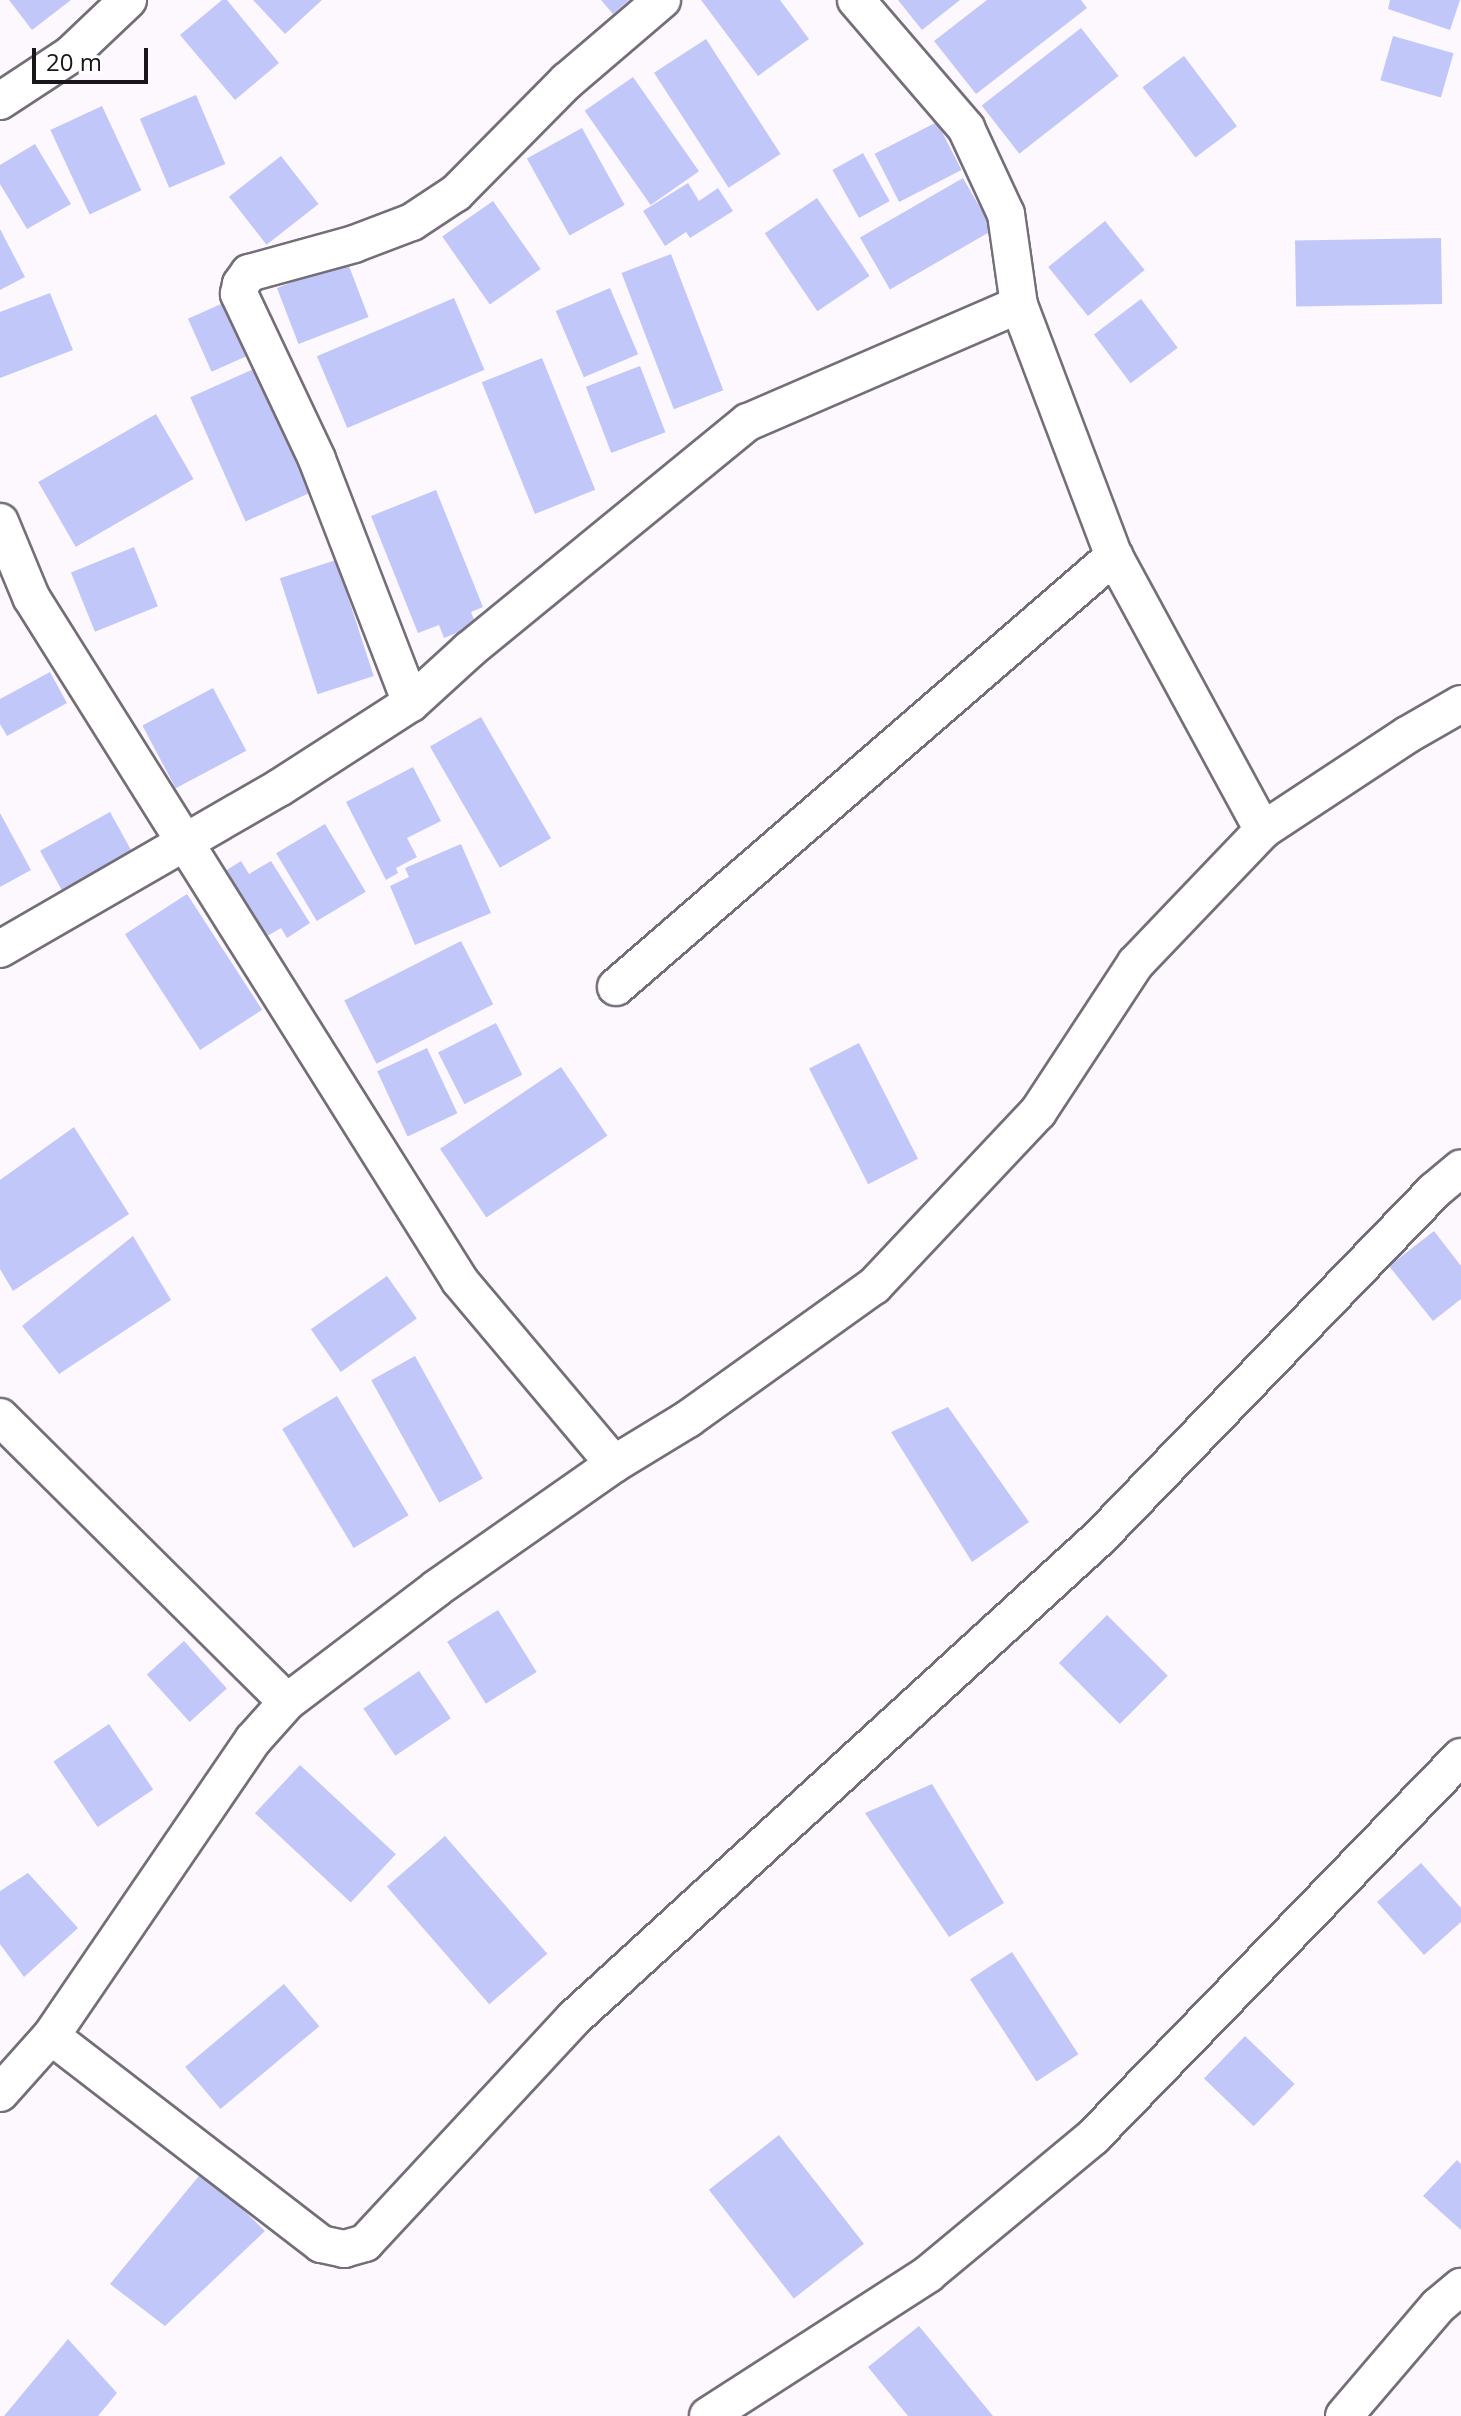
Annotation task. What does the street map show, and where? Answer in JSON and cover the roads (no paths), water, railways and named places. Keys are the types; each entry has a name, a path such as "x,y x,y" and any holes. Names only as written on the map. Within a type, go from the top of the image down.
{"street":[{"path":"0,101 70,55 128,0"},
{"path":"411,703 317,459 239,294 241,284 249,273 354,244 423,215 456,193 567,81 662,0"},
{"path":"856,0 966,128 1006,214 1019,305 1114,556 1263,830"},
{"path":"0,949 279,788 411,703 469,650 748,422 1019,305"},
{"path":"0,522 31,597 183,844 460,1281 614,1464"},
{"path":"616,987 1114,556"},
{"path":"0,2093 51,2036 253,1740 287,1702 437,1588 614,1464 688,1419 874,1286 1038,1112 1136,963 1263,830 1407,735 1461,704"},
{"path":"51,2036 321,2244 344,2249 365,2243 574,2018 1100,1537 1434,1191 1461,1168"},
{"path":"1,1421 287,1702"},
{"path":"708,2416 928,2274 1093,2137 1461,1757"},
{"path":"1344,2416 1438,2306 1461,2287"}]}
